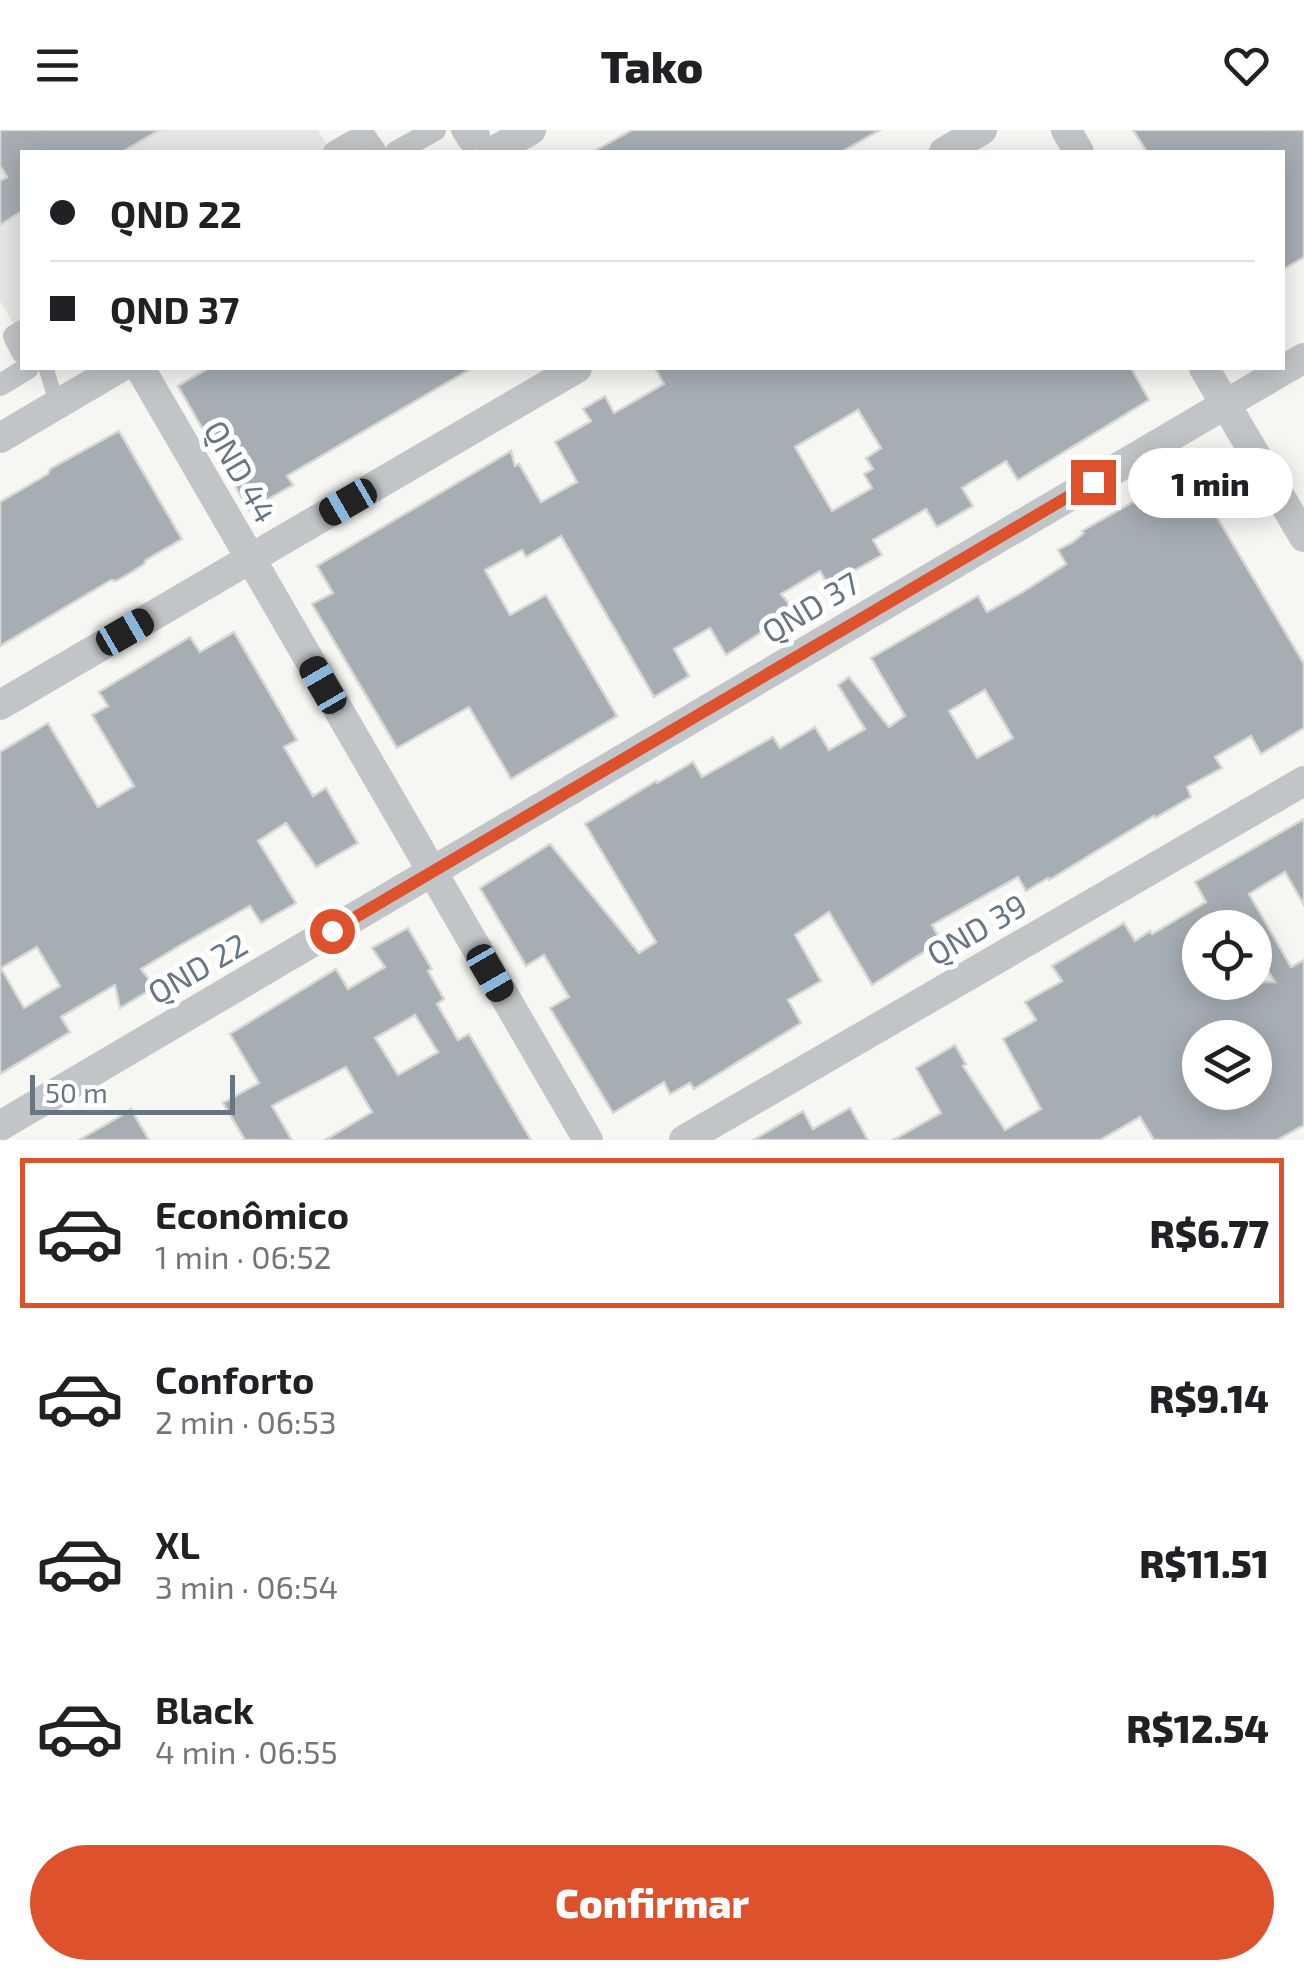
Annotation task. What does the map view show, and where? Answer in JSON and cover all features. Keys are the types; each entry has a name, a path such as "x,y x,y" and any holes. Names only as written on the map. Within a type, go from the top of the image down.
{"street":[{"path":"400,150 435,130"},
{"path":"462,130 469,141 479,135 476,130"},
{"path":"496,150 531,130"},
{"path":"947,150 982,130"},
{"path":"338,150 364,135 375,150"},
{"path":"0,384 24,370"},
{"path":"0,438 116,370"},
{"name":"QND 44","path":"141,370 588,1140"},
{"path":"0,705 574,370"},
{"path":"1205,370 1304,537"},
{"name":"QND 37","path":"432,873 1283,370"},
{"name":"QND 39","path":"684,1140 1304,781"},
{"name":"QND 22","path":"0,1126 432,873"}],"lane":[{"path":"47,370 57,404"}],"shaded area":[{"path":"0,130 318,130 329,149 20,150 20,328 17,330 0,301"}],"building":[{"path":"0,130 160,130 125,150 20,150 20,212 0,225 0,181 7,177 0,166"},
{"path":"632,130 880,130 845,150 597,150"},
{"path":"1133,130 1304,130 1304,257 1285,268 1285,150 1146,150"},
{"path":"206,370 469,370 287,476 293,485 249,510 178,386"},
{"path":"656,370 1132,370 1149,400 1018,480 1006,461 962,488 973,506 937,527 926,509 873,540 882,555 828,585 820,571 781,594 790,605 790,614 726,655 710,628 674,649 689,676 654,697 561,536 526,557 522,550 485,570 510,615 546,595 617,716 511,779 469,707 397,748 312,604 333,593 317,566 511,451 515,466 519,464 541,502 577,482 555,442 591,421 583,409 605,396 614,413 664,384","holes":["858,410 881,448 866,458 873,469 864,474 872,488 832,511 795,447"]},
{"path":"119,431 182,539 132,572 111,580 0,646 0,502"},
{"path":"1189,470 1304,664 1304,728 1261,754 1251,736 1215,757 1222,768 1187,787 1191,797 1049,880 1026,891 1018,877 932,925 941,941 872,985 829,912 795,935 821,981 788,1000 801,1023 694,1089 690,1083 670,1094 664,1082 613,1113 550,1008 569,997 544,955 526,966 480,888 550,844 639,953 656,942 585,824 693,762 702,777 773,737 780,748 815,727 829,750 865,729 838,685 849,677 889,727 905,716 871,658 978,596 987,612 1023,592 1066,564 1058,550 1073,542 1082,531","holes":["985,690 1013,738 977,758 949,711"]},
{"path":"234,632 297,740 284,747 313,796 326,788 358,843 316,867 286,823 258,841 296,903 261,923 250,906 179,946 141,969 155,987 120,1008 115,985 61,1017 70,1032 0,1074 0,752 48,723 98,807 134,786 92,715 108,706 99,692 190,637 200,652","holes":["37,947 60,986 24,1008 1,968"]},
{"path":"1304,819 1304,905 1285,872 1249,894 1258,910 1192,910 1206,902 1195,882"},
{"path":"1182,916 1182,1000 1272,1000 1272,934 1291,967 1304,960 1304,1125 1277,1140 1154,1140 1140,1117 1100,1140 893,1140 941,1113 916,1068 955,1045 966,1064 963,1066 1005,1130 1041,1109 1003,1039 1036,1020 1025,1002 1062,981 1052,966 1124,923 1135,941 1150,931 1152,934"},
{"path":"408,928 444,999 437,1004 458,1040 469,1034 531,1140 325,1140 372,1112 346,1067 272,1106 292,1140 245,1140 223,1103 259,1083 230,1034 336,969 348,989 385,967 372,948","holes":["415,1015 438,1052 398,1075 375,1038"]},
{"path":"850,1108 868,1140 753,1140 803,1111 813,1129"},
{"path":"131,1109 149,1140 79,1140 119,1117"}],"route":[{"path":"332,931 1093,482"}]}
